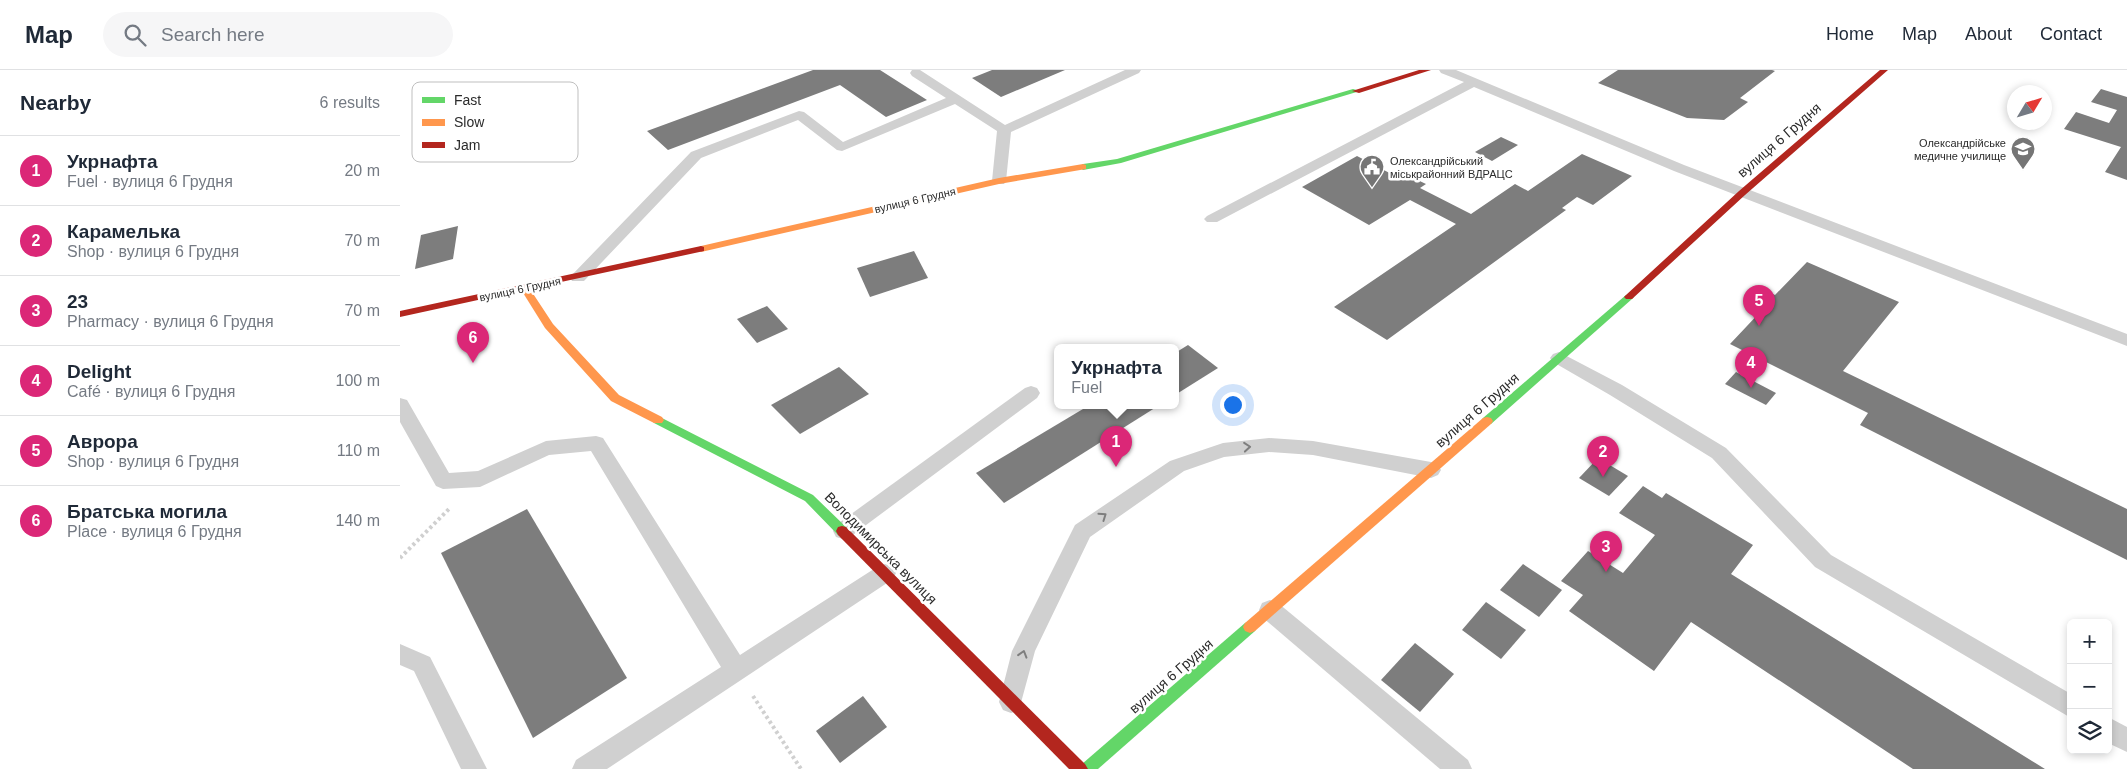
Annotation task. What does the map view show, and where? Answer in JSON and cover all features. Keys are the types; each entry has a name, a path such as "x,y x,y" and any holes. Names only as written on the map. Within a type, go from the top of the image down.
{"street":[{"name":"вулиця 6 Грудня","path":"400,314 578,277 999,181 1118,161 1427,70"},
{"name":"вулиця 6 Грудня","path":"1087,769 1559,358 1742,193 1884,70"},
{"name":"Володимирська вулиця","path":"525,288 549,326 614,398 809,498 1080,769"}],"lane":[{"path":"1004,130 1135,70"},
{"path":"1445,70 1742,193 2127,340"},
{"path":"916,73 1004,130"},
{"path":"1212,219 1474,82"},
{"path":"578,277 696,155 799,115 842,147 956,99"},
{"path":"999,181 1004,130"},
{"path":"1559,358 1616,390 1719,454 1823,561 2067,705"},
{"path":"843,531 1030,393"},
{"path":"400,404 443,482 480,479 546,448 596,444 736,670"},
{"path":"1011,702 1024,651 1082,531 1176,466 1223,450 1270,445 1312,448 1431,470"},
{"path":"585,769 884,573"},
{"path":"1270,610 1459,769"},
{"path":"400,654 422,664 474,769"},
{"path":"2112,731 2127,740"}],"path":[{"path":"400,558 480,479"},
{"path":"736,670 801,769"}],"building":[{"path":"813,70 880,70 927,100 886,117 840,85 668,150 647,131"},
{"path":"992,70 1065,70 1001,97 972,78"},
{"path":"1618,70 1775,71 1740,98 1748,102 1724,120 1687,118 1598,83"},
{"path":"2101,89 2127,97 2127,180 2105,172 2121,147 2064,129 2076,112 2109,123 2117,110 2091,102"},
{"path":"1501,137 1518,145 1492,161 1475,152"},
{"path":"1582,154 1632,176 1593,205 1577,197 1562,208 1566,210 1387,340 1334,307 1456,224 1410,200 1369,225 1302,187 1357,156 1401,179 1407,175 1426,184 1420,188 1471,214 1515,184 1528,191"},
{"path":"458,226 453,259 415,269 421,235"},
{"path":"914,251 928,278 870,297 857,268"},
{"path":"1807,262 1899,302 1843,371 2127,509 2127,560 1860,425 1868,413 1730,344 1763,309 1749,302 1762,289 1775,295"},
{"path":"767,306 788,329 757,343 737,319"},
{"path":"1188,345 1218,368 1179,392 1179,351"},
{"path":"839,367 869,394 800,434 771,405"},
{"path":"1736,372 1776,393 1766,405 1725,384"},
{"path":"1083,409 1153,409 1004,503 976,473"},
{"path":"1598,458 1628,476 1609,496 1579,478"},
{"path":"1643,486 1662,498 1666,493 1753,545 1731,574 2045,769 1913,769 1691,622 1654,671 1569,611 1583,595 1561,581 1588,551 1623,573 1655,535 1619,513"},
{"path":"527,509 627,678 533,738 441,553"},
{"path":"1523,564 1562,590 1539,617 1500,590"},
{"path":"1486,602 1526,630 1501,659 1462,630"},
{"path":"1415,643 1454,674 1420,712 1381,680"},
{"path":"863,696 887,727 840,763 816,731"}],"traffic: fast":[{"path":"1083,167 1118,161 1356,91"},
{"path":"1487,421 1629,297"},
{"path":"658,420 809,498 842,531"},
{"path":"1087,769 1250,627"}],"traffic: slow":[{"path":"701,249 999,181 1083,167"},
{"path":"525,288 549,326 615,398 658,420"},
{"path":"1250,627 1487,421"}],"traffic: jam":[{"path":"1356,91 1427,70"},
{"path":"1629,297 1742,193 1884,70"},
{"path":"400,314 701,249"},
{"path":"842,531 1080,769"}],"place":[{"name":"Олександрійське медичне училище","path":"2023,170"},
{"name":"Олександрійський міськрайонний ВДРАЦС","path":"1372,188"},
{"name":"Аврора","path":"1759,326"},
{"name":"Братська могила","path":"473,363"},
{"name":"Delight","path":"1751,388"},
{"name":"Укрнафта","path":"1116,467"},
{"name":"Карамелька","path":"1603,477"},
{"name":"23","path":"1606,572"}]}
